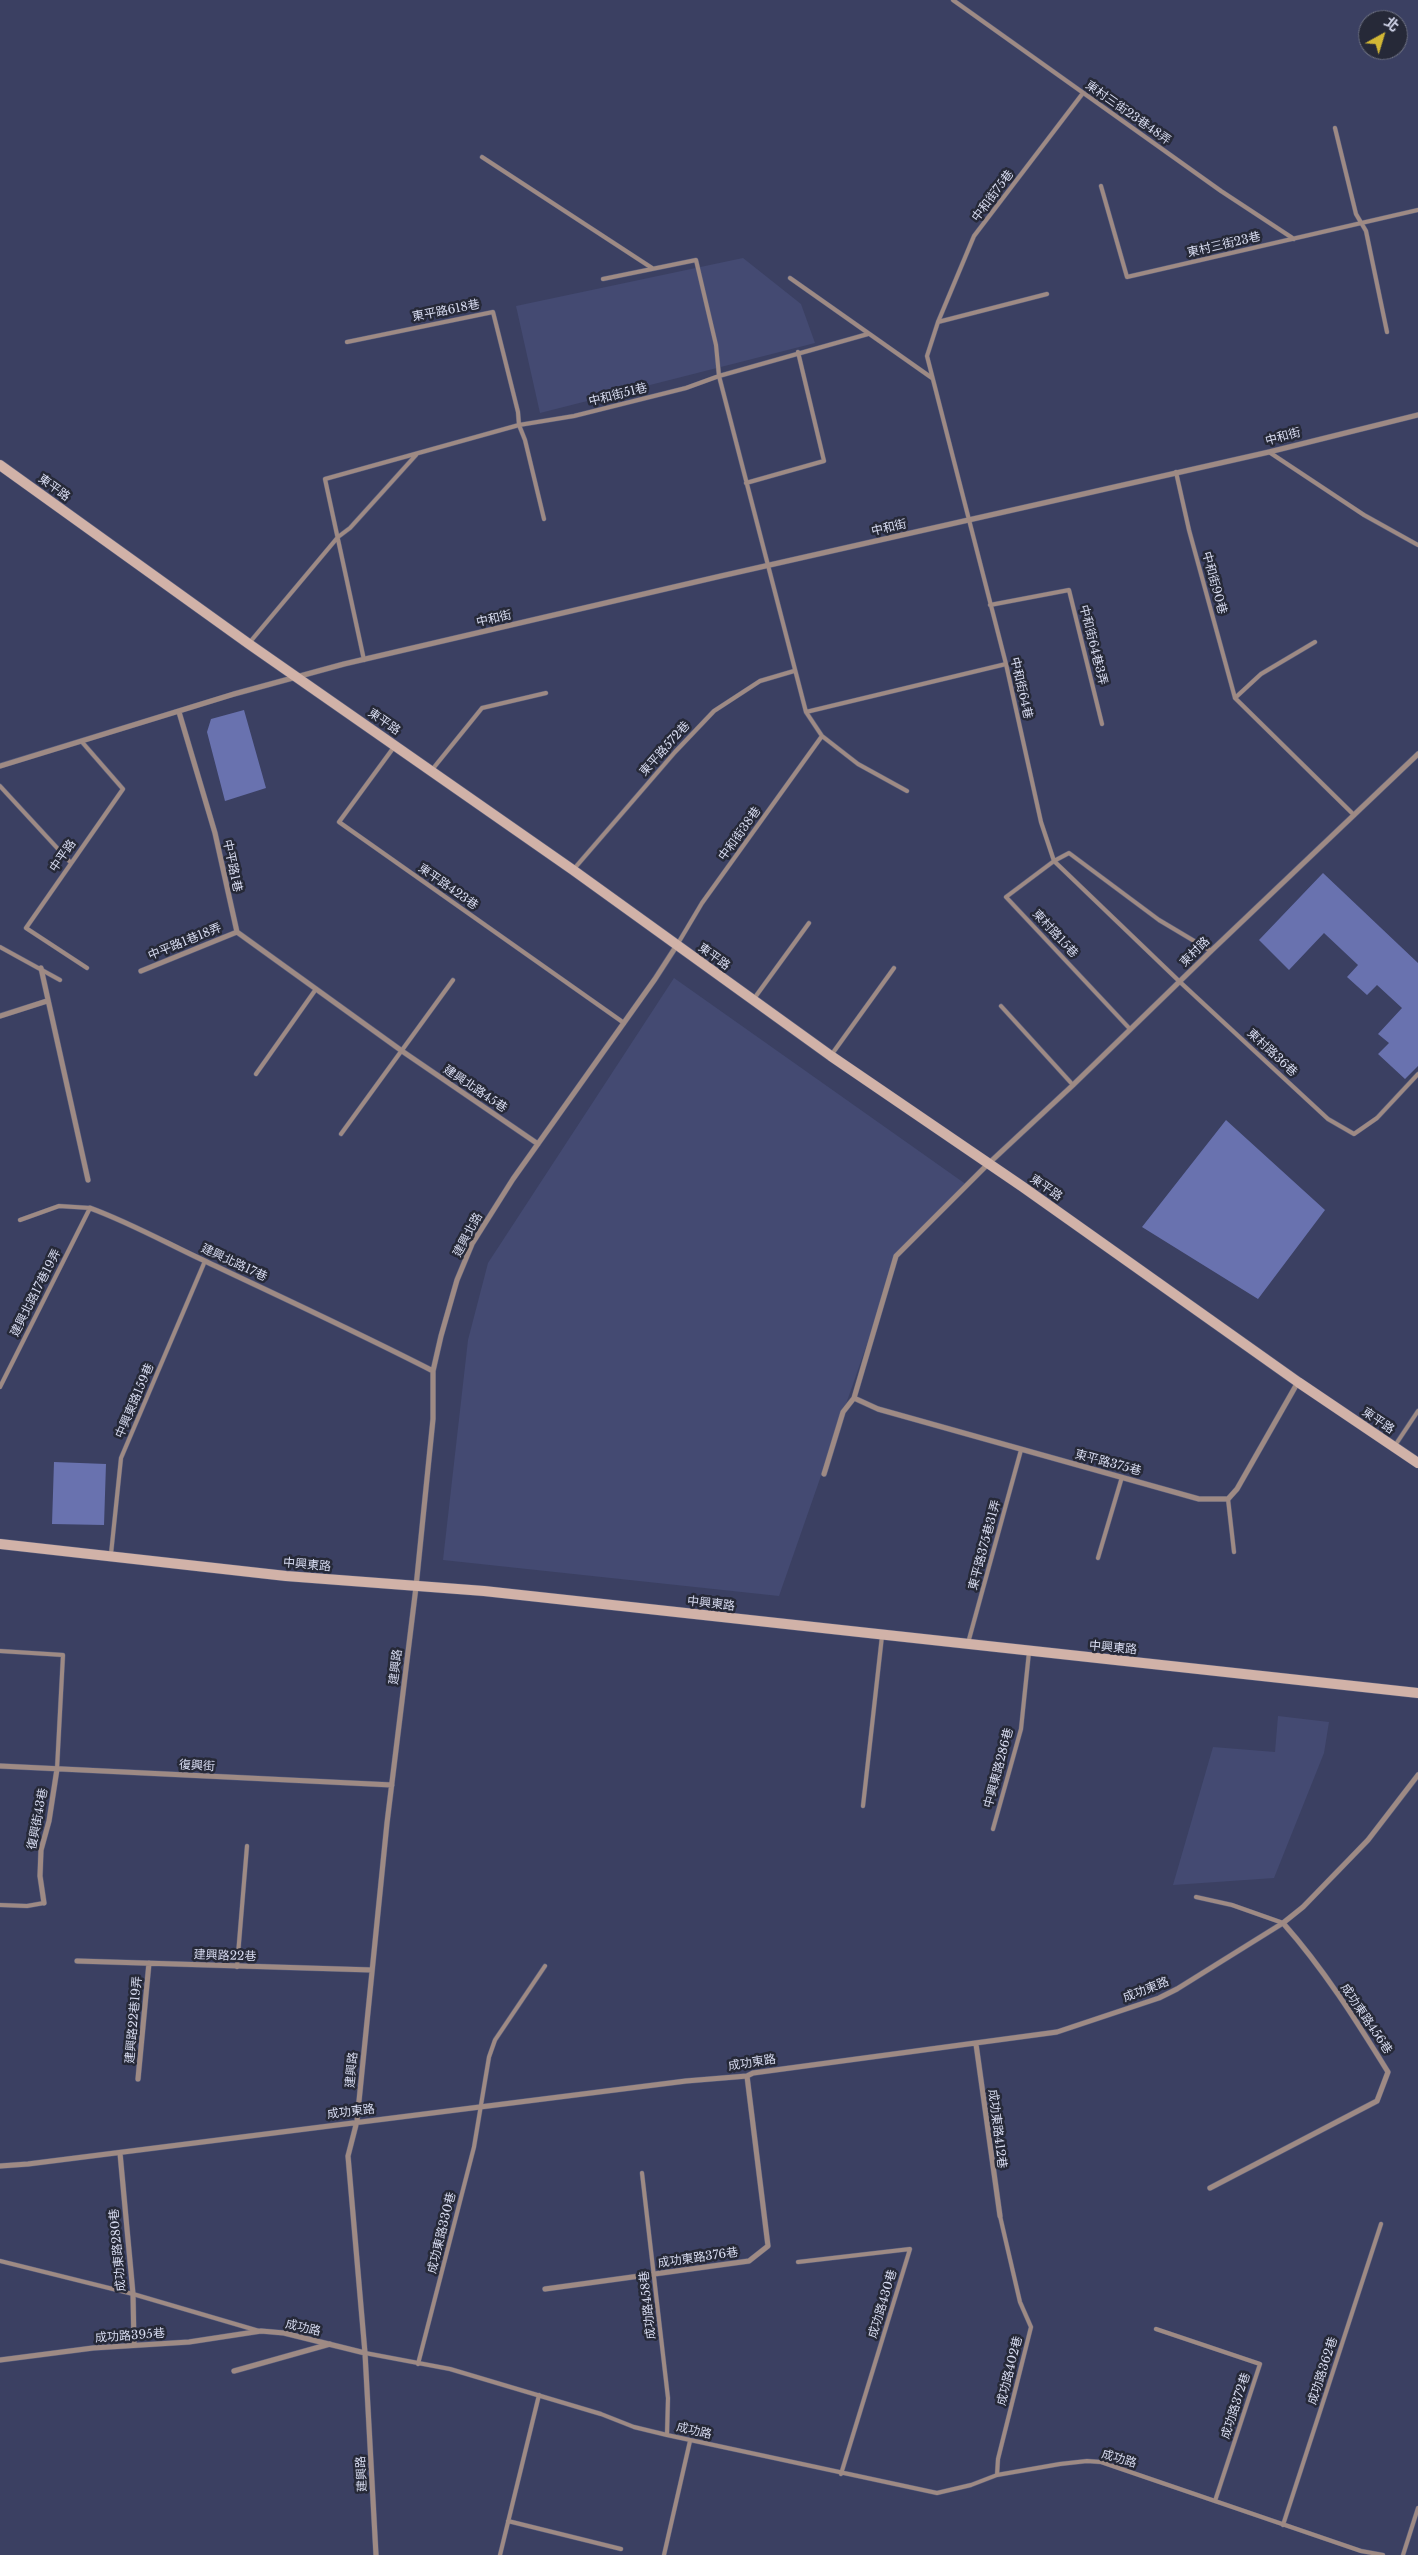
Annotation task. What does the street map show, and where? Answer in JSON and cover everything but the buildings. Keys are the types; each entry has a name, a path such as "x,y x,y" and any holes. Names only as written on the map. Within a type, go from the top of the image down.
{"street":[{"name":"中和街","path":"297,677 767,565 1269,452 1418,415"},
{"name":"東平路","path":"0,465 249,644 573,870 831,1056 987,1165 1023,1187 1298,1382 1418,1463"},
{"path":"0,766 297,677"},
{"name":"中平路1巷","path":"179,712 215,833 237,932"},
{"name":"東村路","path":"987,1165 1418,754"},
{"path":"237,932 316,989"},
{"name":"中平路1巷18弄","path":"141,971 237,932"},
{"name":"建興北路","path":"416,1587 433,1419 433,1371 457,1280 472,1244 538,1144 677,945"},
{"path":"40,968 88,1180"},
{"name":"建興北路45巷","path":"316,989 402,1051 538,1144"},
{"path":"0,1016 47,1001"},
{"path":"824,1474 843,1412 854,1398 896,1256 987,1165"},
{"name":"建興北路17巷","path":"90,1208 126,1221 205,1262 342,1324 433,1371"},
{"path":"1228,1500 1237,1489 1298,1382"},
{"name":"東平路375巷","path":"854,1398 878,1410 1122,1476 1199,1499 1228,1500"},
{"name":"中興東路","path":"0,1544 111,1557 416,1587 493,1592 1028,1652 1418,1693"},
{"name":"建興路","path":"376,2555 365,2353 348,2156 357,2121 392,1785 416,1587"},
{"name":"復興街","path":"0,1766 392,1785"},
{"name":"復興街43巷","path":"44,1903 40,1876 41,1850 49,1821 56,1769"},
{"name":"成功東路","path":"0,2166 120,2153 357,2121 686,2081 747,2076 753,2073 1057,2032 1158,1998 1177,1989 1283,1923 1303,1907 1355,1855 1418,1775"},
{"name":"成功東路456巷","path":"1210,2188 1377,2101 1388,2072 1337,1993 1303,1946 1283,1923"},
{"name":"建興路22巷","path":"76,1961 372,1970"},
{"name":"建興路22巷19弄","path":"138,2079 149,1963"},
{"name":"成功東路412巷","path":"976,2044 1000,2216"},
{"name":"成功東路376巷","path":"545,2289 749,2261 768,2246 747,2076"},
{"name":"成功東路280巷","path":"120,2153 133,2294 134,2345"},
{"name":"成功路","path":"261,2331 284,2333 365,2353"},
{"name":"成功路395巷","path":"0,2360 134,2345 189,2342 261,2331"},
{"path":"234,2372 330,2344"}],"lane":[{"name":"東村三街23巷48弄","path":"953,0 1221,191 1294,239"},
{"name":"中和街75巷","path":"968,520 927,356 938,322 974,236 1083,93"},
{"path":"1335,128 1360,223 1366,231 1387,332"},
{"path":"482,157 652,268"},
{"name":"東村三街23巷","path":"1101,186 1127,277 1418,210"},
{"path":"603,279 696,260 716,345 719,376 806,712 822,736 858,764 907,791"},
{"path":"790,278 932,378"},
{"path":"938,322 1047,294"},
{"name":"東平路618巷","path":"347,342 493,312 518,412 519,426 525,440 544,520"},
{"name":"中和街51巷","path":"519,426 584,414 686,388 798,352 868,334"},
{"path":"746,483 824,461 798,352"},
{"path":"364,660 325,479 519,426"},
{"path":"1269,452 1364,515 1418,545"},
{"path":"249,644 338,537 350,528 416,455"},
{"name":"中和街90巷","path":"1176,472 1234,698"},
{"name":"中和街64巷","path":"968,520 1006,664 1041,822 1054,861 1180,982"},
{"name":"中和街64巷3弄","path":"990,605 1070,590 1102,724"},
{"path":"1315,642 1261,674 1234,698 1354,815"},
{"path":"806,712 1006,664"},
{"name":"東平路572巷","path":"573,870 675,752 714,711 760,681 794,671"},
{"path":"432,770 482,708 546,694"},
{"name":"中和街38巷","path":"677,945 702,903 822,736"},
{"name":"中平路","path":"82,742 123,789 26,928 87,968"},
{"name":"東平路423巷","path":"395,746 339,822 624,1023"},
{"path":"0,786 71,863"},
{"path":"1054,861 1069,853 1159,920 1211,950"},
{"name":"東村路15巷","path":"1054,861 1006,897 1130,1030"},
{"path":"753,1000 809,923"},
{"path":"0,947 60,980"},
{"path":"831,1056 894,968"},
{"path":"341,1134 452,980"},
{"name":"東村路36巷","path":"1180,982 1328,1119 1354,1134 1376,1118 1418,1074"},
{"path":"256,1074 316,989"},
{"path":"1001,1006 1073,1085"},
{"name":"建興北路17巷","path":"20,1220 59,1206 90,1208"},
{"name":"建興北路17巷19弄","path":"0,1387 90,1208"},
{"name":"中興東路159巷","path":"111,1557 121,1458 205,1262"},
{"path":"1394,1447 1418,1411"},
{"name":"東平路375巷31弄","path":"968,1645 1022,1450"},
{"path":"1098,1558 1122,1476"},
{"path":"1228,1500 1234,1552"},
{"path":"863,1806 882,1636"},
{"path":"0,1651 63,1655 56,1769"},
{"name":"中興東路286巷","path":"993,1830 1021,1729 1028,1652"},
{"path":"237,1967 247,1846"},
{"name":"成功東路456巷","path":"1196,1897 1232,1905 1283,1923"},
{"path":"0,1905 27,1906 44,1903"},
{"name":"成功東路330巷","path":"418,2364 474,2147 490,2057 495,2040 545,1966"},
{"name":"成功路458巷","path":"642,2173 654,2258 653,2274 668,2398 667,2435"},
{"name":"成功路402巷","path":"997,2475 998,2459 1031,2327 1020,2302 1000,2216"},
{"name":"成功路362巷","path":"1283,2525 1381,2224"},
{"name":"成功路430巷","path":"798,2262 910,2248 841,2474"},
{"name":"成功路","path":"0,2261 133,2294 261,2331"},
{"name":"成功路372巷","path":"1156,2328 1260,2364 1215,2501"},
{"name":"成功路","path":"365,2353 450,2369 539,2395 634,2427 690,2441 937,2493 971,2485 997,2475 1060,2464 1101,2462 1361,2551 1383,2555"},
{"path":"500,2555 539,2395"},
{"path":"664,2555 690,2441"},
{"path":"1403,2555 1418,2508"},
{"path":"508,2521 621,2550"}],"shaded area":[{"path":"743,258 801,304 815,343 540,413 516,306"},
{"path":"674,978 967,1185 897,1258 779,1596 443,1560 468,1340 488,1263"},
{"path":"1278,1716 1329,1722 1324,1753 1274,1878 1173,1885 1213,1747 1275,1752"}]}
